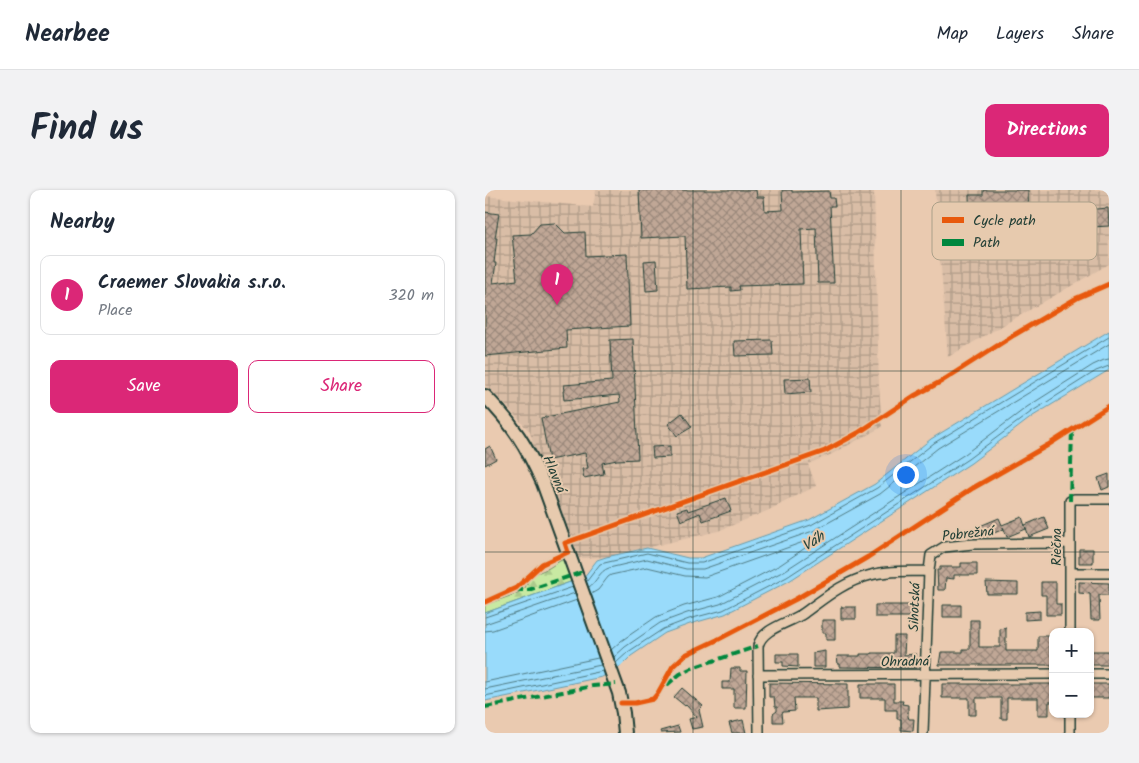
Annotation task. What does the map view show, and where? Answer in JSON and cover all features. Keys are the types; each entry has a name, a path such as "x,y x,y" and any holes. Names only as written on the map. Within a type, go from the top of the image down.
{"street":[{"name":"Hlavná","path":"485,396 515,430 534,463 551,504 615,680 621,703 625,733"},
{"name":"Riečna","path":"1070,628 1070,501 1074,499 1109,499"},
{"name":"Pobrežná","path":"929,571 931,555 944,547 973,544 1070,543"},
{"path":"759,733 758,646 760,640 766,634 804,613 831,592 862,578 876,573 929,571"},
{"name":"Sihotská","path":"923,733 929,571"},
{"path":"1070,573 1109,573"},
{"name":"Ohradná","path":"758,675 1049,674"},
{"path":"1094,674 1109,674"},
{"path":"1070,718 1070,733"}],"shaded area":[{"path":"596,190 874,190 879,387 882,427 832,454 808,464 816,486 767,511 718,531 633,551 609,568 606,557 563,559 530,432 485,385 485,196 593,207"},
{"path":"935,190 1109,190 1109,264 948,357 940,260 1097,260 1097,202 936,202"}],"green space":[{"path":"563,559 573,581 485,613 485,605 516,594 525,588 535,574"}],"water":[{"name":"Váh","path":"1109,331 1109,370 1033,416 971,463 789,581 725,614 665,633 631,656 621,666 602,677 485,701 485,613 584,577 597,560 606,557 647,548 688,558 701,558 809,520 875,484 931,439"}],"building":[{"path":"639,190 756,190 757,197 764,197 765,211 783,210 782,190 792,190 792,192 829,191 830,198 834,198 835,206 830,206 834,283 818,283 816,228 801,229 803,284 739,286 740,290 731,291 731,287 687,289 685,236 641,238"},
{"path":"983,190 1028,190 1028,202 969,202 969,195 983,195"},
{"path":"1108,208 1109,226 1097,227 1097,209"},
{"path":"485,212 499,214 495,238 497,238 494,263 496,263 493,283 517,280 512,235 531,234 540,224 555,223 565,233 585,232 586,256 627,254 630,326 566,330 567,348 485,356"},
{"path":"656,260 658,290 646,291 644,261"},
{"path":"633,339 638,459 602,463 604,474 584,478 582,469 588,468 585,453 549,460 541,418 620,402 619,395 564,400 564,385 612,381 610,340"},
{"path":"772,340 773,355 735,356 734,341"},
{"path":"810,378 811,392 785,394 784,379"},
{"path":"682,413 692,427 677,436 668,424"},
{"path":"490,446 496,459 485,465 485,449"},
{"path":"670,446 670,457 653,458 652,447"},
{"path":"1109,474 1109,487 1102,490 1098,478"},
{"path":"726,498 731,511 703,521 700,513 681,521 677,511 687,508 688,511"},
{"path":"1022,517 1026,529 1007,537 1004,529 984,537 980,526 999,518 1002,525"},
{"path":"1044,517 1049,529 1029,537 1025,525"},
{"path":"1079,549 1093,549 1093,563 1079,563"},
{"path":"961,563 977,563 977,575 954,575 954,579 946,578 945,590 938,590 937,570 940,570 940,567 961,567"},
{"path":"986,582 1018,583 1018,594 987,594"},
{"path":"1041,582 1056,582 1056,604 1061,604 1061,615 1046,615 1046,595 1041,595"},
{"path":"1079,582 1109,583 1109,595 1099,595 1100,620 1091,620 1090,594 1079,593"},
{"path":"875,605 916,605 916,617 875,617"},
{"path":"943,605 961,605 961,617 943,617"},
{"path":"841,607 856,607 856,619 841,619"},
{"path":"1040,611 1040,619 1025,620 1025,612"},
{"path":"822,620 835,620 835,640 826,640 826,633 822,633"},
{"path":"970,620 979,620 979,647 1000,647 1000,629 1006,628 1006,651 1038,651 1038,636 1049,636 1049,665 939,665 941,652 963,652 963,649 970,649"},
{"path":"894,636 905,636 904,655 916,654 916,668 840,667 840,664 838,664 837,656 894,653"},
{"path":"825,651 825,667 813,667 813,653"},
{"path":"1094,651 1109,651 1109,665 1094,665"},
{"path":"776,654 798,654 798,667 783,666 783,662 776,662"},
{"path":"731,668 740,668 740,671 747,671 746,708 734,708 734,689 722,689 722,682 730,682"},
{"path":"769,683 848,684 848,709 816,711 816,698 794,698 795,711 782,713 783,722 773,722 773,714 777,711 777,707 775,707 774,697 769,697"},
{"path":"860,684 894,684 894,701 903,701 902,704 908,705 909,719 914,719 913,731 901,730 901,719 897,719 897,710 885,710 885,698 860,698"},
{"path":"942,684 1049,684 1049,715 1038,715 1038,698 1007,698 1007,719 1001,719 1001,698 976,698 976,715 969,715 969,698 942,698"},
{"path":"1094,684 1109,684 1109,698 1094,698"},
{"path":"682,688 703,706 699,710 703,727 692,729 689,719 697,717 686,705 674,697"},
{"path":"743,720 746,733 732,733 729,723"},
{"path":"678,726 680,732 661,733 660,731"}],"marked path":[{"path":"1070,501 1072,430"},
{"path":"515,590 528,590 580,573 581,576"},
{"path":"667,685 680,674 692,668 758,646"},
{"path":"485,707 593,686 616,684"}],"cycle path":[{"path":"485,602 516,588 542,564 568,552 565,543 825,451 858,433 914,396 942,381 1014,335 1077,298 1109,284"},
{"path":"621,703 635,703 653,699 673,666 685,655 796,599 868,557 973,488 1048,445 1109,406"}],"place":[{"name":"Craemer Slovakia s.r.o.","path":"557,305"}]}
